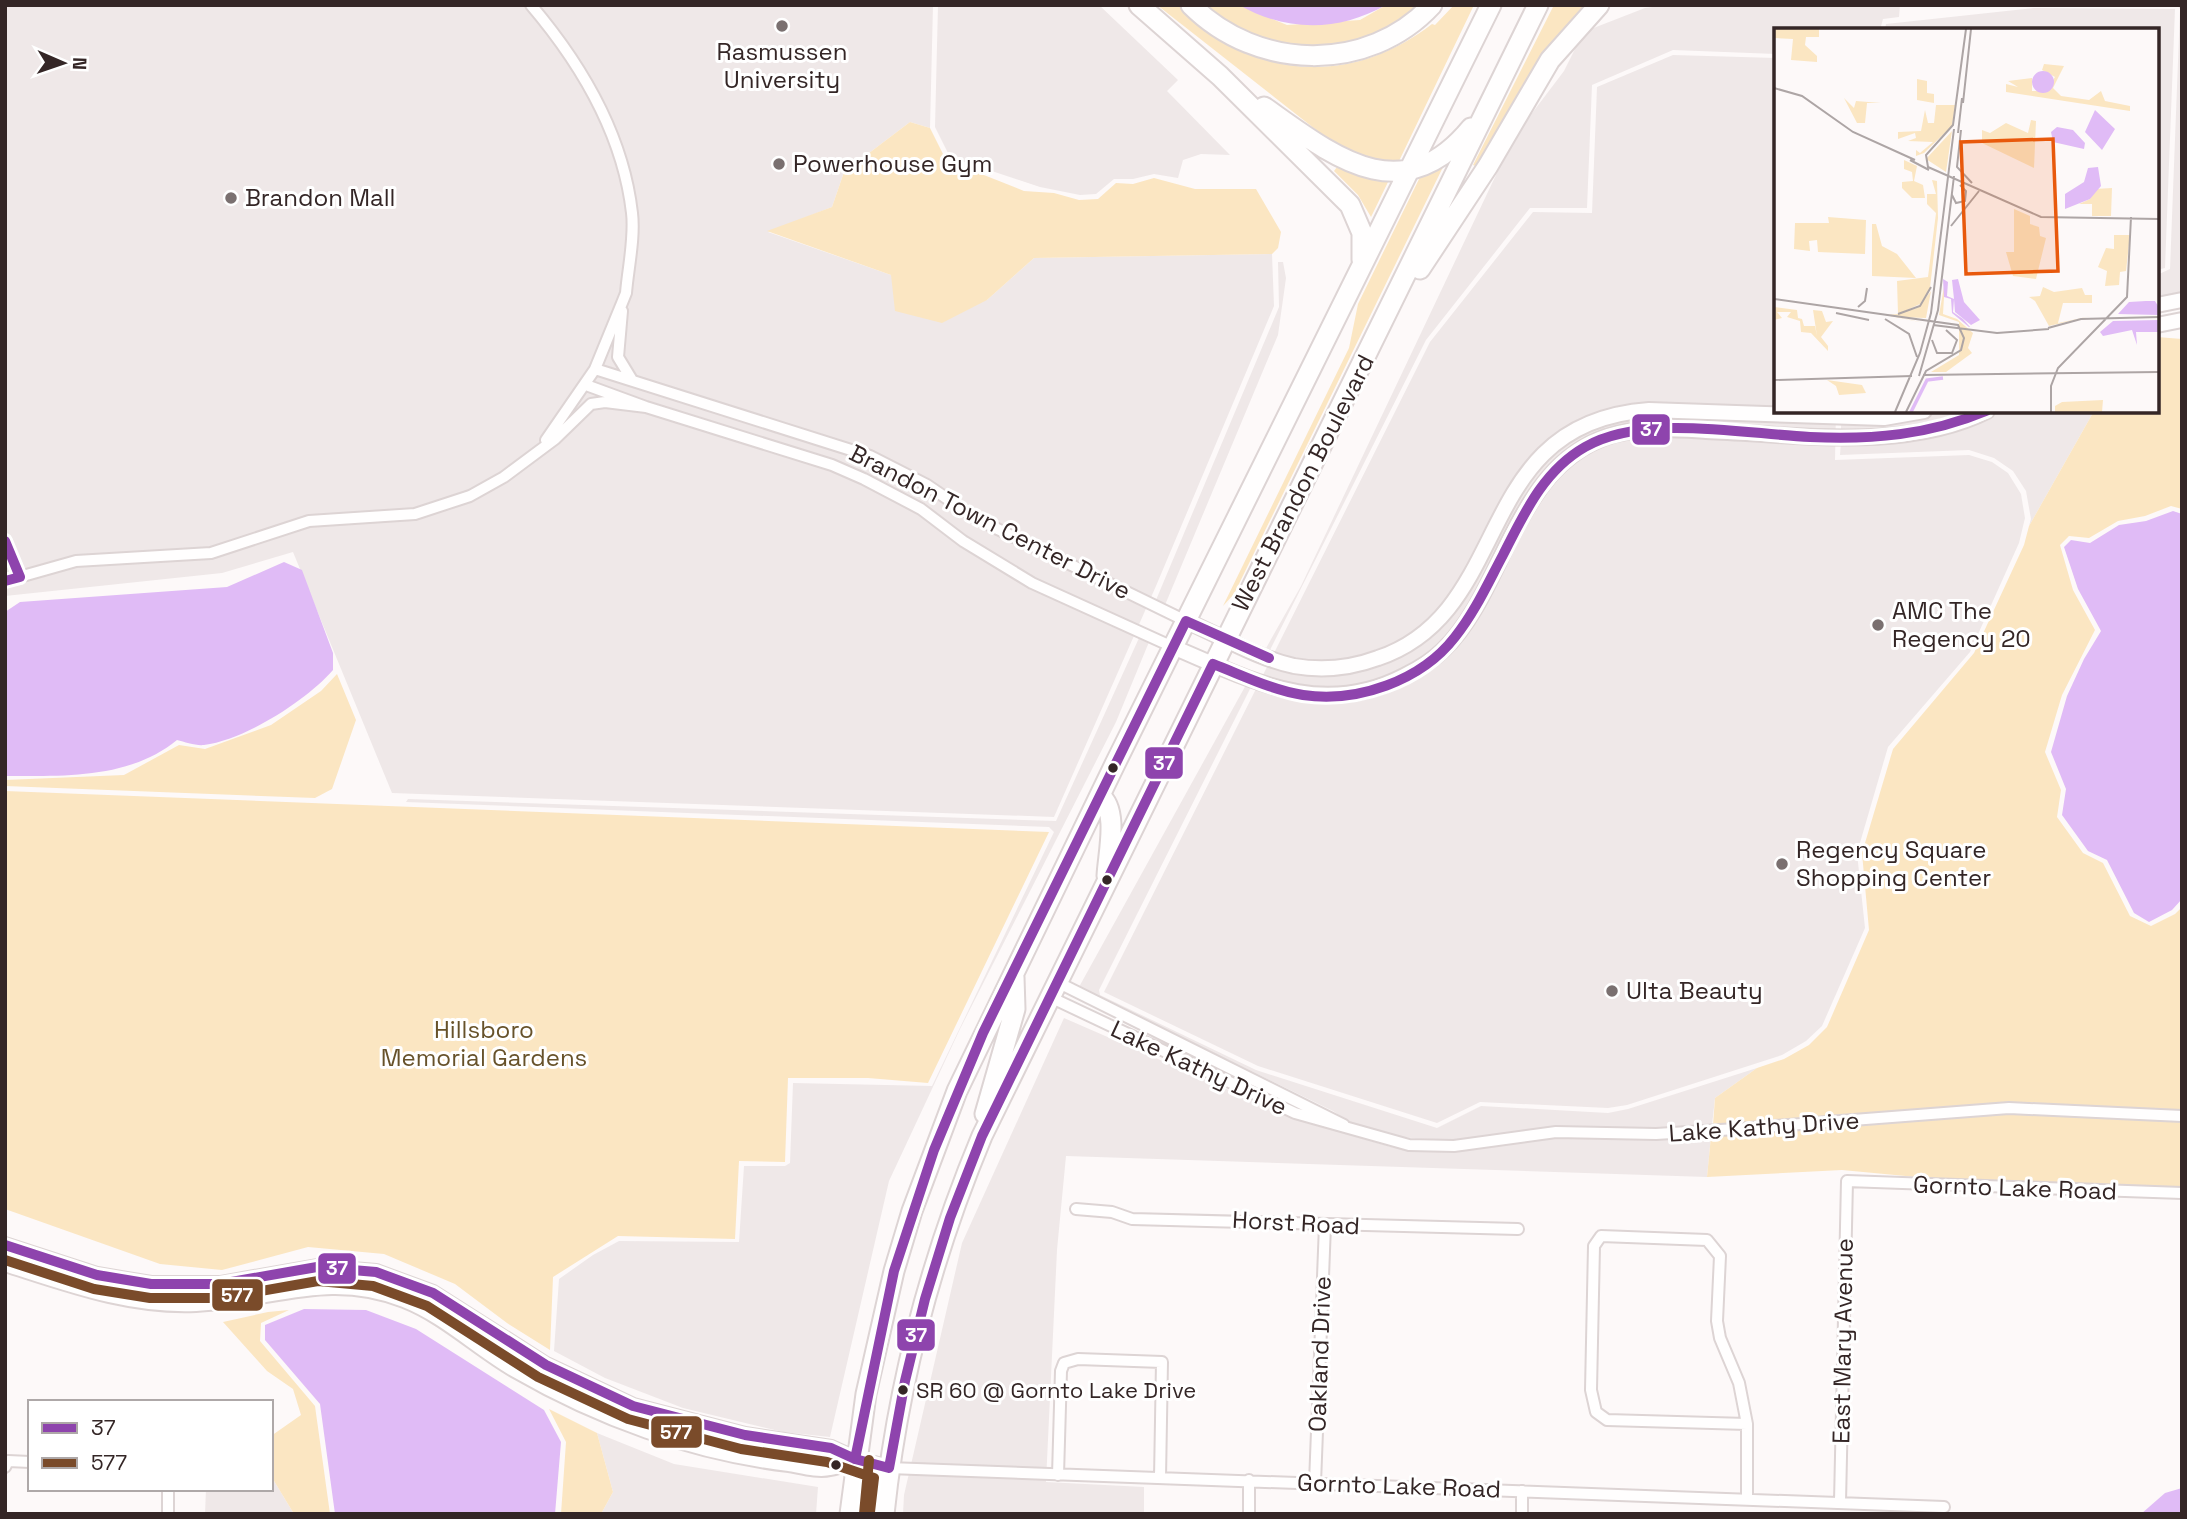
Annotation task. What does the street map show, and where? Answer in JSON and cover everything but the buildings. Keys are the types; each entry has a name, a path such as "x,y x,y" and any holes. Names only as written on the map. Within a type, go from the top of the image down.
{"highway":[{"path":"1139,5 1220,76 1350,205 1362,233 1360,268"},
{"path":"1191,5 1208,22 1266,51 1327,56 1376,46 1400,33 1432,5"},
{"name":"West Brandon Boulevard","path":"850,1514 855,1459 879,1335 912,1211 957,1091 1491,5"},
{"name":"West Brandon Boulevard","path":"884,1514 908,1357 926,1286 957,1194 982,1136 1538,5"},
{"path":"1372,344 1488,166 1550,60 1599,5"},
{"path":"1220,76 1339,159 1364,168 1411,169 1448,152 1487,110"},
{"path":"1100,796 1107,801 1110,812 1107,884"},
{"path":"982,1136 987,1102 1015,1009 1014,974"}],"street":[{"name":"Brandon Town Center Drive","path":"531,5 589,84 620,148 633,216 618,357 632,380"},
{"path":"2159,305 2182,300"},
{"name":"Brandon Town Center Drive","path":"538,450 595,369 622,303"},
{"path":"2159,325 2182,320"},
{"name":"Brandon Town Center Drive","path":"595,369 870,456 928,485 977,519 1186,621"},
{"name":"Brandon Town Center Drive","path":"586,384 646,407 832,465 864,479 921,509 963,541 1032,583 1173,648"},
{"name":"Brandon Town Center Drive","path":"5,581 84,560 211,553 309,521 415,514 470,496 503,477 555,439 591,404 605,402 646,407"},
{"path":"1186,621 1272,660 1312,668 1352,666 1386,656 1421,639 1450,610 1524,475 1562,437 1579,426 1611,414 1671,410 1774,413"},
{"path":"1671,410 1671,429"},
{"path":"1785,413 1884,418 1913,413"},
{"path":"1173,648 1282,691 1305,696 1353,694 1393,682 1445,649 1479,601 1544,480 1585,447 1628,431 1671,429 1883,437 1934,429 1980,413"},
{"path":"1822,435 1823,414"},
{"path":"1499,518 1517,527"},
{"name":"Lake Kathy Drive","path":"1056,990 1264,1100 1327,1124 1392,1142 1439,1146 1556,1132 1675,1133 1868,1121 1995,1108 2182,1116"},
{"name":"Gornto Lake Road","path":"1847,1181 2182,1193"},
{"name":"East Mary Avenue","path":"1840,1502 1847,1181"},
{"name":"Horst Road","path":"1076,1209 1112,1212 1132,1219 1225,1219 1325,1225 1518,1229"},
{"name":"Oakland Drive","path":"1315,1483 1325,1225"},
{"path":"1747,1424 1607,1420 1596,1412 1591,1390 1594,1246 1601,1236 1707,1240 1713,1244 1720,1256 1720,1338 1739,1383 1747,1424 1747,1499"},
{"name":"Gornto Lake Road","path":"5,1245 97,1275 151,1284 220,1284 317,1267 384,1274 433,1293 538,1361 633,1406 745,1435 831,1448 855,1459 889,1468 1944,1507"},
{"path":"5,1264 94,1293 152,1303 220,1302 325,1285 383,1292 437,1316 499,1360 545,1386 635,1426 764,1461 829,1469 855,1459"},
{"path":"1058,1475 1064,1363 1078,1359 1162,1362 1160,1478"},
{"path":"5,1467 8,1461 28,1462"},
{"path":"1249,1514 1250,1480"},
{"path":"168,1491 168,1514"},
{"path":"1522,1491 1522,1514"}],"shaded area":[{"path":"5,5 933,5 930,128 910,122 844,172 832,207 768,232 891,275 987,300 1034,258 1272,254 1274,306 1156,586 1054,817 392,793 293,552 222,573 5,596"},
{"path":"938,5 1099,5 1178,80 1167,91 1230,155 1201,154 1183,160 1178,178 1154,174 1133,179 1114,179 1096,194 1080,195 1040,187 950,157 935,127"},
{"path":"1239,5 1386,5 1350,20 1312,25 1275,20"},
{"path":"1668,5 1900,5 1899,17 1883,19 1881,28 1774,28 1774,54 1673,50 1592,85 1587,208 1530,208 1426,340 1269,652 1265,650 1301,586 1514,137 1564,71 1579,41 1591,29 1645,8"},
{"path":"2177,5 2182,5 2182,294 2159,299 2159,274 2170,269 2180,9"},
{"path":"2034,8 2175,9 2165,268 2159,270 2159,28 1885,28 1886,24"},
{"path":"1673,55 1774,58 1774,413 1836,413 1835,460 1969,455 1992,462 2008,473 2021,494 2025,518 2019,543 1970,652 1888,747 1857,853 1865,928 1822,1026 1806,1041 1782,1055 1627,1105 1608,1108 1480,1102 1437,1123 1258,1066 1104,992 1430,342 1533,212 1592,213 1597,87"},
{"path":"1278,262 1283,262 1286,278 1278,335 1165,605 1156,600 1279,307"},
{"path":"1937,413 1968,413 1932,424 1883,432 1841,430 1841,422 1885,423"},
{"path":"1995,413 2093,413 2029,526 2031,519 2026,491 2013,471 1994,458 1969,450 1840,455 1841,441 1979,422"},
{"path":"2173,511 2182,514 2182,899 2172,910 2149,922 2134,913 2107,860 2088,851 2062,815 2066,789 2051,752 2067,696 2101,631 2078,589 2064,547 2071,540 2090,543 2119,525 2146,521"},
{"path":"284,562 302,570 333,653 333,670 307,694 274,717 238,735 201,745 177,740 158,753 117,769 73,775 5,776 5,612 20,602 227,587"},
{"path":"1139,638 1149,642 1116,722 960,1029 889,1181 830,1437 783,1432 683,1408 605,1378 554,1351 559,1279 593,1255 619,1241 739,1242 744,1166 785,1166 790,1163 793,1083 932,1086 1054,832 1049,827 406,802 408,799 1056,821"},
{"path":"1247,683 1252,685 1099,990 1100,995 1256,1070 1437,1128 1481,1106 1608,1113 1757,1068 1715,1098 1712,1125 1656,1128 1556,1127 1453,1140 1393,1137 1352,1124 1333,1111 1079,987"},
{"path":"1064,1018 1293,1118 1391,1147 1454,1151 1557,1138 1711,1136 1707,1177 1066,1156 1057,1250 1046,1482 1144,1487 1144,1514 903,1514 904,1495 962,1243"},
{"path":"304,1309 366,1310 416,1329 544,1410 561,1442 555,1514 335,1514 320,1404 265,1340 265,1325"},
{"path":"597,1433 674,1464 818,1487 816,1514 601,1514 613,1492"},
{"path":"273,1479 294,1514 205,1514 206,1491 273,1491"},
{"path":"2182,1488 2182,1514 2141,1514 2165,1493"}],"green space":[{"path":"1157,5 1183,5 1210,30 1240,49 1271,61 1303,67 1336,66 1369,58 1401,44 1432,24 1435,25 1454,5 1474,5 1399,161 1391,161 1370,159 1343,151"},
{"path":"1199,5 1239,5 1287,25 1360,20 1386,5 1425,5 1383,35 1330,49 1267,45"},
{"path":"1554,5 1587,5 1548,50 1480,168 1473,165"},
{"path":"910,122 930,128 946,160 1024,191 1054,193 1079,200 1098,199 1116,183 1133,184 1154,178 1195,189 1256,189 1281,232 1278,248 1272,254 1034,258 987,300 942,323 895,311 891,275 767,231 832,207 844,172"},
{"path":"1444,165 1234,594 1223,606 1349,348 1358,304 1421,175"},
{"path":"1337,167 1363,177 1389,180 1371,217 1358,195 1334,171"},
{"path":"2159,337 2182,339 2182,509 2171,506 2145,516 2118,521 2089,538 2069,536 2060,545 2073,590 2095,630 2062,695 2045,752 2061,790 2057,817 2083,853 2103,863 2130,916 2151,926 2175,914 2182,907 2182,1111 2022,1102 1713,1125 1715,1098 1757,1068 1784,1059 1809,1045 1827,1027 1869,930 1862,853 1893,749 1974,653 2024,545 2029,526 2093,413 2159,413"},
{"path":"337,674 356,720 332,789 315,798 5,786 5,780 124,775 179,745 205,749 271,725 321,691"},
{"name":"Hillsboro Memorial Gardens","path":"5,791 1049,832 928,1083 868,1078 788,1078 785,1162 739,1161 735,1239 618,1236 553,1277 550,1350 507,1323 455,1284 384,1254 308,1247 222,1270 160,1264 5,1209"},
{"path":"2022,1113 2182,1121 2182,1188 1948,1180 1842,1170 1707,1177 1711,1136"},
{"path":"289,1310 261,1323 260,1341 315,1406 330,1514 294,1514 273,1479 273,1435 301,1415 293,1389 267,1371 223,1322"},
{"path":"549,1409 597,1433 613,1492 601,1514 561,1514 566,1442"}],"transit line":[{"name":"37","path":"5,1245 97,1275 151,1284 220,1284 317,1267 376,1272 433,1293 546,1365 633,1406 745,1435 831,1448 855,1459 889,1468 905,1381 925,1299 950,1218 982,1136 1213,664 1280,690 1324,697 1366,692 1406,677 1424,666 1455,637 1481,597 1527,509 1546,481 1570,457 1609,437 1636,431 1695,428 1856,438 1922,431 1981,413"},
{"name":"37","path":"5,541 20,577 5,581"},
{"name":"37","path":"855,1459 894,1271 934,1150 983,1033 1186,621 1269,658"},
{"name":"577","path":"5,1260 94,1289 150,1298 221,1298 318,1281 373,1286 427,1306 538,1377 628,1419 741,1449 827,1462 874,1478 870,1512"},
{"name":"577","path":"864,1514 869,1460"}],"place":[{"name":"Rasmussen University","path":"782,26"},
{"name":"Powerhouse Gym","path":"779,164"},
{"name":"Brandon Mall","path":"231,198"},
{"name":"AMC The Regency 20","path":"1878,625"},
{"name":"Regency Square Shopping Center","path":"1782,864"},
{"name":"Ulta Beauty","path":"1612,991"},
{"name":"SR 60 @ Gornto Lake Drive","path":"903,1390"}]}
